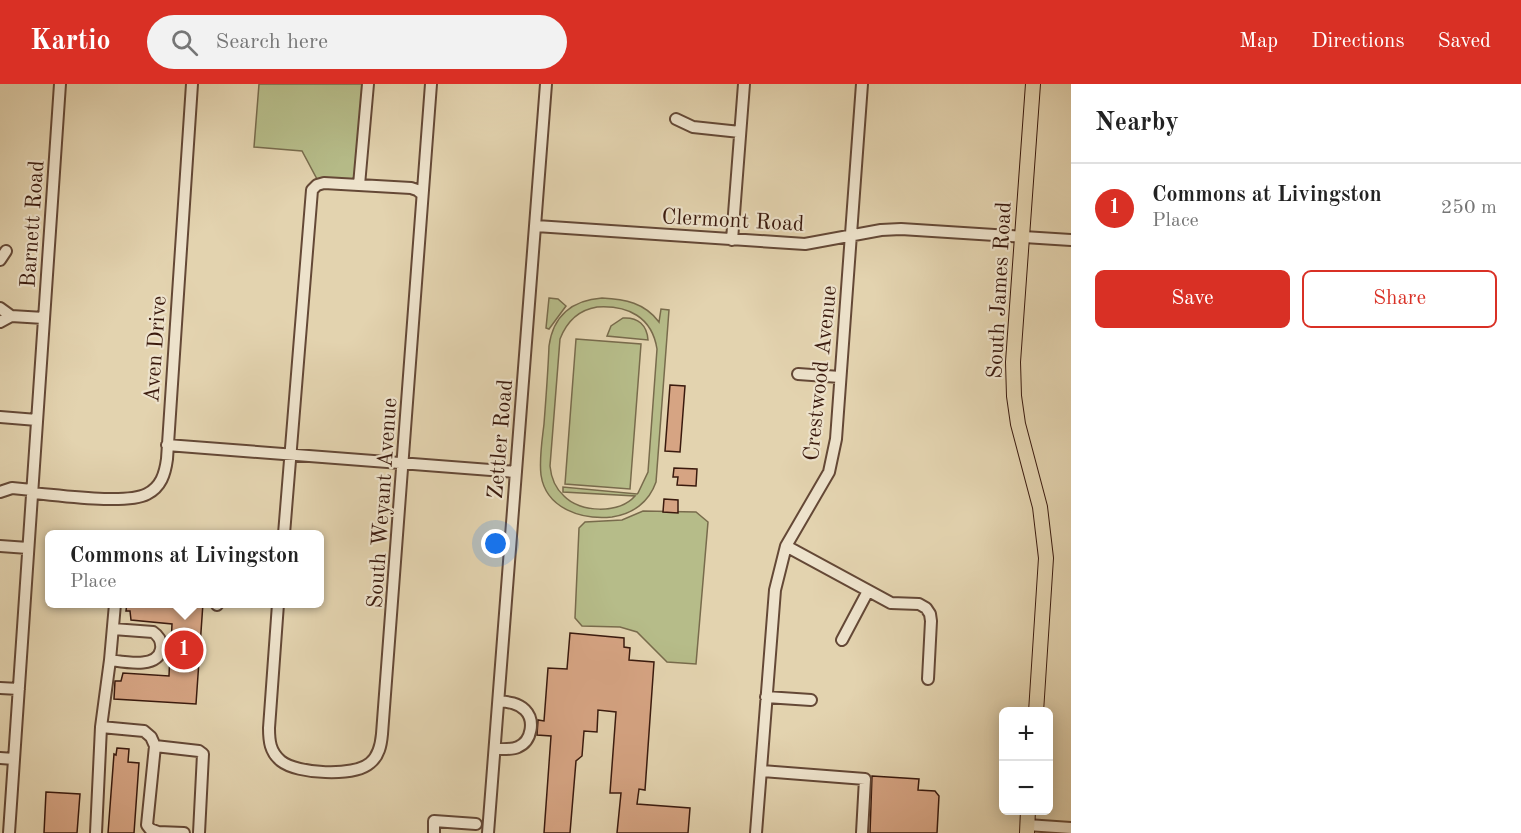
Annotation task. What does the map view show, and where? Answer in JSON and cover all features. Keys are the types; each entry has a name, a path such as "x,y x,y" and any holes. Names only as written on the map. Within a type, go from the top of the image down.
{"main road":[{"name":"South James Road","path":"1033,84 1012,362 1014,396 1022,442 1040,507 1046,558 1036,707"}],"street":[{"name":"Barnett Road","path":"9,833 5,811 14,759 60,84"},
{"name":"Aven Drive","path":"0,492 12,488 128,499 138,498 156,488 162,479 167,444 192,84"},
{"path":"359,185 368,84"},
{"name":"South Weyant Avenue","path":"278,608 269,728 270,746 274,754 288,766 297,769 347,772 362,769 372,763 381,744 424,201 422,194 425,180 431,84"},
{"name":"Zettler Road","path":"489,828 546,84"},
{"path":"732,240 744,84"},
{"name":"Crestwood Avenue","path":"756,833 775,590 779,569 786,546 829,472 836,440 862,84"},
{"path":"676,119 693,127 740,132"},
{"path":"284,530 310,197 314,187 324,183 411,188 422,194"},
{"name":"Clermont Road","path":"536,226 805,244 901,229 1071,240"},
{"path":"0,308 11,316"},
{"path":"0,322 11,316 44,318"},
{"path":"798,374 840,377"},
{"path":"0,417 37,420"},
{"path":"167,444 516,472"},
{"path":"0,546 28,548"},
{"path":"786,546 891,603 919,604 926,608 930,614 928,679"},
{"path":"843,640 868,591"},
{"path":"96,833 101,727 115,608"},
{"path":"110,660 149,662 156,659 160,650 159,639 153,632 113,629"},
{"path":"0,688 19,689"},
{"path":"766,697 811,699"},
{"path":"495,749 518,747 529,737 531,730 530,720 525,710 513,703 498,701"},
{"path":"101,727 144,731 151,737 154,746 147,825 158,832 184,833"},
{"path":"154,746 199,751 203,754 199,833"},
{"path":"0,758 14,759"},
{"path":"761,771 865,779 862,833"},
{"path":"434,833 434,821 476,829 476,822 489,828"},
{"path":"1027,829 1071,828"}],"green space":[{"path":"259,84 363,84 354,181 317,179 302,151 254,147"},
{"path":"549,298 558,299 566,306 549,329 546,328"},
{"path":"602,298 634,303 647,310 659,322 661,309 669,310 656,482 645,501 639,506 627,513 612,517 589,516 567,510 550,496 544,487 541,475 540,463 551,335 566,312 573,306 591,299","holes":["590,308 619,308 637,315 650,329 657,349 648,472 638,493 563,487 563,492 635,496 619,506 600,509 580,506 564,496 554,482 550,466 560,339 566,327 579,314"]},
{"path":"623,318 641,323 646,330 648,340 607,336 611,326"},
{"path":"576,339 641,344 630,489 565,484"},
{"path":"643,511 696,512 708,522 696,664 667,662 637,632 620,627 582,626 575,618 579,528 585,522 622,520"}],"building":[{"path":"670,385 685,386 680,452 665,451"},
{"path":"674,468 697,469 696,486 677,485 678,477 673,477"},
{"path":"664,499 678,500 678,513 663,512"},
{"path":"126,608 203,608 196,704 114,699 115,681 121,681 123,673 169,676 170,653 168,653 169,646 171,646 172,624 131,620 130,611 126,611"},
{"path":"570,633 624,638 624,647 630,648 629,660 654,662 645,790 639,789 637,804 690,808 688,833 617,833 621,793 610,793 616,712 598,710 597,732 584,731 582,756 576,761 570,833 544,833 551,736 537,735 538,720 544,721 548,668 567,669"},
{"path":"117,748 129,749 128,762 139,763 134,833 108,833 114,754 116,755"},
{"path":"872,776 919,779 918,790 935,791 939,796 937,833 870,833"},
{"path":"46,792 80,794 77,833 44,833"}],"place":[{"name":"Commons at Livingston","path":"184,650"}]}
